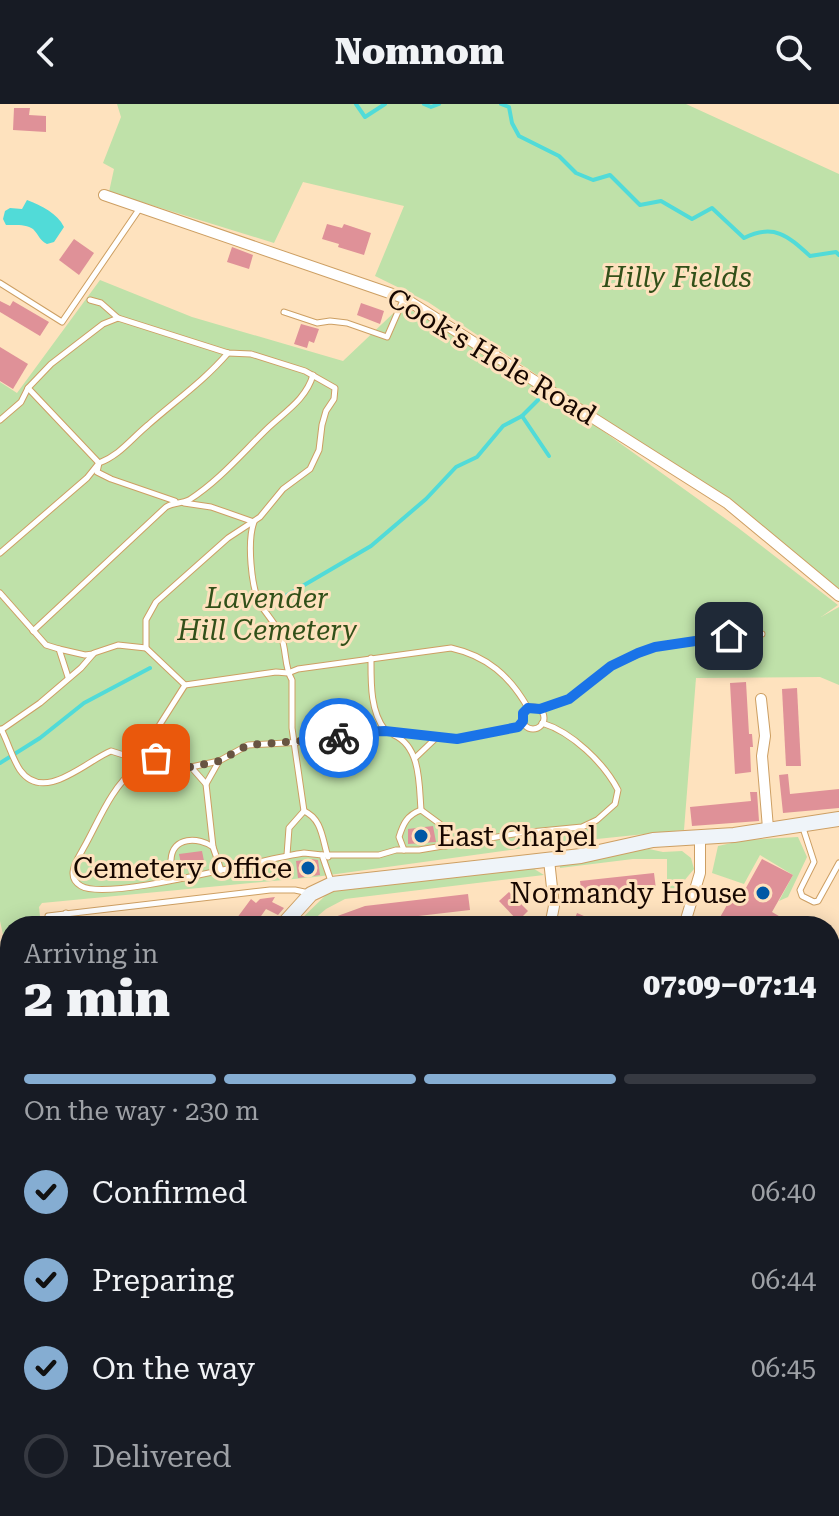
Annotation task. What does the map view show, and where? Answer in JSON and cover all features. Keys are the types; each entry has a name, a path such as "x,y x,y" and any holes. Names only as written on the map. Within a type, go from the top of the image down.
{"street":[{"name":"Cook's Hole Road","path":"104,195 404,298 727,503 839,596"},
{"path":"761,699 768,828"},
{"path":"291,916 311,894 332,884 581,856 653,840 734,835 839,819"},
{"path":"687,916 700,873 700,837"},
{"path":"549,860 554,906 552,916"}],"lane":[{"path":"0,283 62,322 141,207"},
{"path":"284,312 317,323 347,323 387,337 404,298"},
{"path":"90,300 101,303 118,318 228,353 251,354 313,375 331,384 335,394 322,425 316,462 304,475 283,489 254,522 228,538 150,609 146,620 146,648"},
{"path":"0,420 21,402 28,388 67,351 83,342 103,324 118,318"},
{"path":"0,553 87,478 99,463 113,458 147,425 197,385 228,353"},
{"path":"183,503 230,468 271,425 290,411 311,383 313,375"},
{"path":"28,388 99,463"},
{"path":"99,463 97,472 111,479 175,501 223,510 254,522"},
{"path":"33,631 175,501"},
{"path":"254,522 250,538 256,594 280,634 292,680 294,742 304,811 289,828 287,855"},
{"path":"0,593 46,645 85,655 118,645 146,648 185,685"},
{"path":"136,768 146,771 155,766 191,767 219,761 248,745 385,731 436,738 482,736 500,729 518,727 528,708 540,709 569,699 611,666 655,647 713,637 762,634"},
{"path":"136,768 133,758 138,750 145,748 185,685 451,648 466,651 494,665 518,689 528,708"},
{"path":"59,649 68,677"},
{"path":"94,653 81,668 28,712 1,729 21,771 37,782 63,779 111,751 133,758"},
{"path":"371,658 378,722 385,731 403,739 415,758 421,810 444,828 448,838 446,846"},
{"path":"523,721 532,729 542,723 544,714 540,709"},
{"path":"136,768 116,787 75,863 73,878 79,885 91,890 177,879 304,853 325,856 379,855 419,850 582,827 597,820 615,804 618,790 602,767 556,727 542,723"},
{"path":"415,758 436,738"},
{"path":"145,748 155,755 155,766"},
{"path":"206,784 219,761"},
{"path":"191,767 206,784 213,847 221,870"},
{"path":"404,850 399,837 403,825 413,813 421,810"},
{"path":"304,811 314,815 319,822 332,884"},
{"path":"802,824 814,862 800,890 802,896 818,901 839,863"},
{"path":"177,879 170,862 179,844 201,839 213,847"},
{"path":"48,916 270,890 295,890 311,894"}],"green space":[{"name":"Hilly Fields","path":"117,104 686,104 839,174 839,592 649,450 428,302 375,276 404,206 303,182 274,243 109,192 114,169 103,163 121,117"},
{"name":"Lavender Hill Cemetery","path":"100,280 192,317 343,361 402,305 522,373 737,527 838,605 821,617 839,607 839,685 820,677 696,678 684,830 568,842 315,877 42,903 40,916 0,916 0,382 17,393"},
{"path":"798,837 807,857 788,897 779,901 793,875 760,855 744,884 712,873 718,846 745,840"},
{"path":"649,849 682,851 691,858 694,869 673,894 667,885 667,859 633,859 560,868 559,860"},
{"path":"531,867 544,875 345,899 318,916 304,916 329,892"}],"water":[{"path":"27,200 48,210 61,222 64,227 54,242 47,244 27,226 6,225 3,219 5,211 22,209"}],"building":[{"path":"14,108 30,108 29,115 46,116 46,132 13,130"},
{"path":"327,224 342,228 344,224 371,233 364,255 322,239"},
{"path":"74,239 94,253 79,275 59,260"},
{"path":"232,247 253,255 249,269 227,262"},
{"path":"0,301 10,306 13,301 49,322 40,336 0,312"},
{"path":"361,303 384,311 380,324 357,315"},
{"path":"301,324 319,329 314,343 309,341 307,348 294,344"},
{"path":"0,347 28,364 13,389 0,381"},
{"path":"746,682 749,734 752,734 753,747 750,747 751,772 735,774 730,683"},
{"path":"797,688 801,766 786,766 782,689"},
{"path":"788,774 790,794 839,789 839,808 783,813 779,775"},
{"path":"750,792 757,792 759,821 692,826 690,807 751,801"},
{"name":"East Chapel","path":"433,826 436,842 408,844 408,829"},
{"path":"202,851 205,866 182,869 179,854"},
{"name":"Normandy House","path":"762,859 793,875 772,912 779,916 721,916 735,891 742,895"},
{"name":"Cemetery Office","path":"318,860 320,875 298,878 296,861"},
{"path":"654,873 656,889 582,897 580,881"},
{"path":"509,892 528,911 523,916 513,916 499,901"},
{"path":"468,894 470,910 418,916 338,916 365,906"},
{"path":"275,897 272,902 284,908 278,915 266,909 261,916 238,916 251,899 256,903 260,899"}],"waterway":[{"path":"356,104 365,117 385,104"},
{"path":"424,104 431,107 439,104"},
{"path":"501,104 509,107 519,136 559,156 576,173 593,180 610,175 640,205 661,201 692,219 712,208 744,238 772,232 795,243 810,256 836,252 839,255"},
{"path":"270,605 371,546 426,499 456,467 477,457 503,426 522,416 538,400"},
{"path":"522,416 549,456"},
{"path":"0,763 40,738 84,703 150,668"}],"way so far":[{"path":"156,758 155,766 191,767 219,761 248,745 339,738"}],"place":[{"name":"East Chapel","path":"421,836"},
{"name":"Cemetery Office","path":"308,868"},
{"name":"Normandy House","path":"763,893"}],"route":[{"path":"339,738 385,731 457,739 518,727 528,708 540,709 569,699 611,666 638,653 655,647 729,636"}]}
